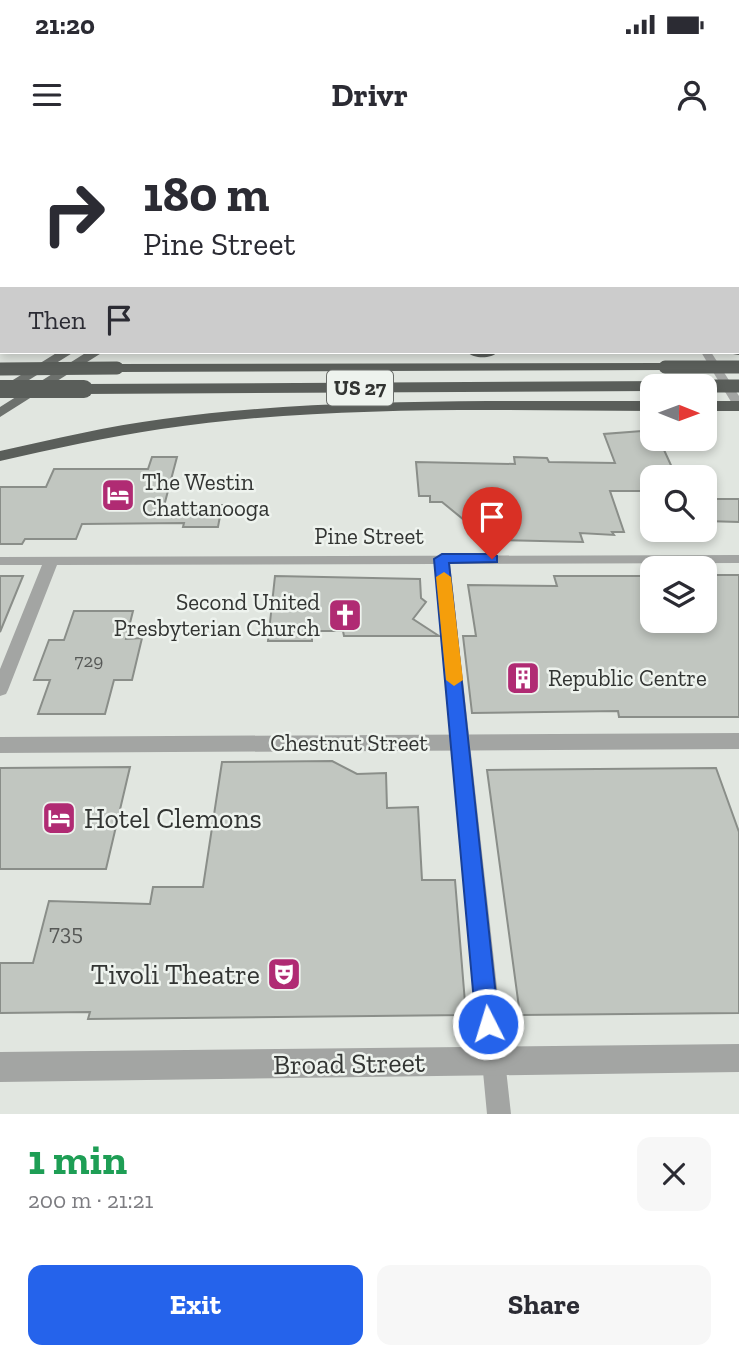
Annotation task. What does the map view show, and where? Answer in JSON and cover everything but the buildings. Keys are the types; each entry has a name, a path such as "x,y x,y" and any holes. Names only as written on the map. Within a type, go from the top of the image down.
{"highway":[{"name":"US 27","path":"2,365 117,368 739,367"},
{"path":"636,386 640,386"},
{"name":"US 27","path":"0,391 640,386"},
{"name":"US 27","path":"718,386 739,386"},
{"path":"718,392 739,393"},
{"path":"0,456 148,425 267,410 430,405 640,406"},
{"path":"718,406 739,406"}],"main road":[{"path":"0,391 64,354"},
{"path":"0,413 93,354"}],"street":[{"path":"707,354 739,406"},
{"path":"442,559 491,1062 499,1114"},
{"name":"Pine Street","path":"0,561 739,559"},
{"path":"0,690 51,561"},
{"name":"Chestnut Street","path":"0,745 739,741"},
{"name":"Broad Street","path":"0,1067 739,1058"}],"slow traffic":[{"path":"444,577 454,680"}],"place":[{"name":"The Westin Chattanooga","path":"118,495"},
{"name":"Second United Presbyterian Church","path":"345,615"},
{"name":"Republic Centre","path":"523,678"},
{"name":"Hotel Clemons","path":"59,818"},
{"name":"Tivoli Theatre","path":"284,974"}],"route":[{"path":"488,1024 442,559 492,559"}]}
